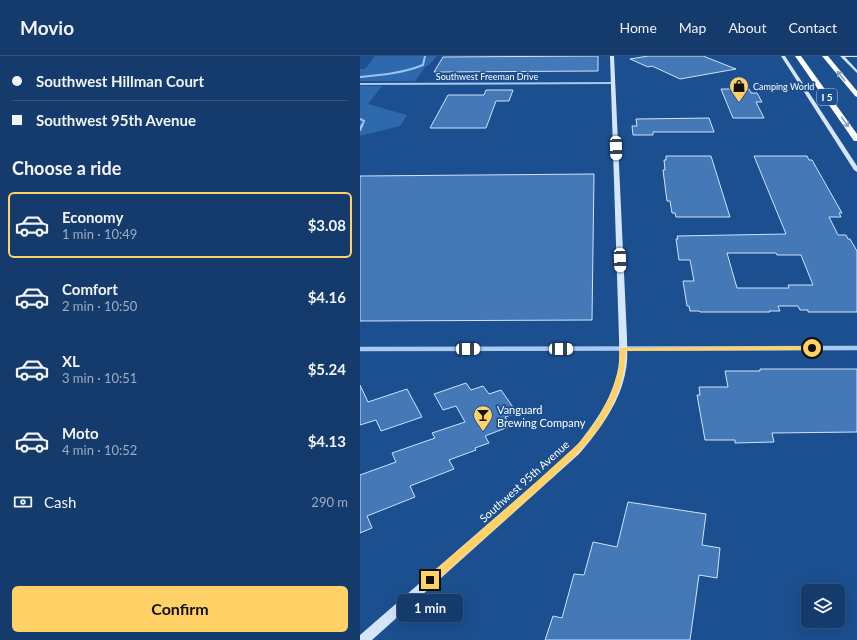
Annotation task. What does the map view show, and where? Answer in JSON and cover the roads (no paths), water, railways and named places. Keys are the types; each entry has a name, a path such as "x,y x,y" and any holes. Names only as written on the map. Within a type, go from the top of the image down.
{"highway":[{"name":"I 5","path":"798,56 857,139"},
{"name":"I 5","path":"825,56 857,95"}],"main road":[{"name":"Southwest 95th Avenue","path":"363,640 583,444 600,421 614,394 622,368 623,349 612,56"},
{"path":"783,56 857,170"},
{"path":"843,56 857,56"},
{"path":"843,56 857,72"}],"street":[{"name":"Southwest Freeman Drive","path":"360,84 614,83"},
{"path":"360,349 857,348"}],"waterway":[{"path":"360,77 392,73 415,68 423,65 425,56"},
{"path":"360,119 364,121 362,126"},
{"path":"360,130 362,125"}],"place":[{"name":"Camping World","path":"739,103"},
{"name":"Vanguard Brewing Company","path":"483,432"}]}
